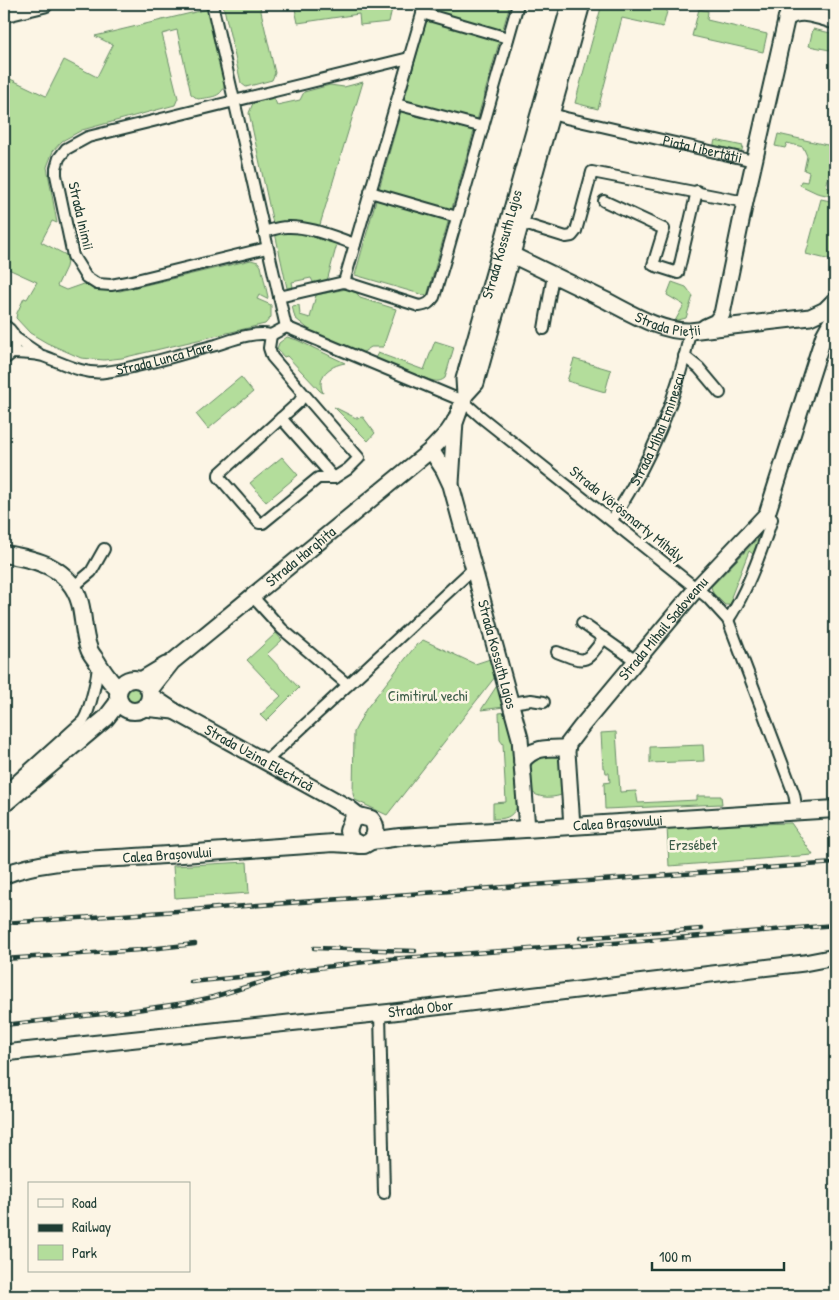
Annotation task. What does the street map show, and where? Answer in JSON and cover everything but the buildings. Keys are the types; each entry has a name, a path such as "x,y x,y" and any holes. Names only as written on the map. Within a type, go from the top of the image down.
{"main road":[{"path":"4,554 42,562 61,574 73,587 80,604 88,648 98,662 133,694"},
{"name":"Strada Harghita","path":"4,804 133,694"},
{"name":"Calea Brașovului","path":"4,875 35,866 83,861 332,843 369,837 400,837 835,809"},
{"name":"Calea Brașovului","path":"367,817 369,837 351,840 352,824 367,817"},
{"path":"332,843 352,824"}],"street":[{"path":"4,14 45,4"},
{"path":"212,4 286,327 464,398"},
{"path":"279,297 344,282 419,306 431,302 518,4"},
{"name":"Strada Kossuth Lajos","path":"464,398 464,379 570,4"},
{"name":"Strada Kossuth Lajos","path":"528,829 520,738 475,567 451,485 439,460 431,450 443,439 456,420 464,398 476,383 582,4"},
{"path":"344,282 423,8 508,38"},
{"path":"788,11 793,14 800,12 835,21"},
{"name":"Piața Libertății","path":"552,114 754,161 788,11"},
{"name":"Strada Inimii","path":"267,248 132,281 107,286 97,284 89,280 79,268 73,256 56,175 59,158 66,149 88,137 409,58"},
{"path":"545,94 552,114"},
{"path":"396,104 482,127"},
{"path":"696,330 716,322 722,314 754,161"},
{"path":"521,223 566,237 572,236 576,231 592,172 745,202"},
{"path":"370,192 457,217"},
{"path":"604,201 664,229 653,265 678,273 697,192"},
{"path":"264,232 286,227 294,228 355,244"},
{"name":"Strada Pieții","path":"512,254 660,326 674,330 696,330 810,317 826,310 835,301"},
{"path":"544,329 553,275"},
{"path":"722,314 731,322 740,324"},
{"path":"810,317 816,318 820,322 824,335"},
{"name":"Strada Mihail Sadoveanu","path":"567,748 581,727 696,589 767,514 824,335 835,318"},
{"name":"Strada Lunca Mare","path":"5,355 27,353 42,356 80,370 107,372 259,334 271,335 286,327"},
{"path":"5,355 13,344 6,330"},
{"name":"Strada Lunca Mare","path":"6,330 42,356"},
{"name":"Strada Mihai Eminescu","path":"612,520 628,495 653,446 669,406 684,356 696,330"},
{"path":"271,335 269,348 272,357 358,457 356,462 334,478 318,478 263,523 257,522 219,477 219,474 301,400 301,391"},
{"path":"684,356 699,368 720,393"},
{"name":"Strada Vörösmarty Mihály","path":"464,398 481,417 612,520 723,613 728,620 794,794 797,811"},
{"path":"281,418 334,478"},
{"name":"Strada Kossuth Lajos","path":"451,485 456,420"},
{"name":"Strada Harghita","path":"133,694 163,666 172,662 253,597 431,450"},
{"name":"Strada Mihail Sadoveanu","path":"728,620 738,605 768,533 772,519 767,514"},
{"path":"73,587 91,572 104,549"},
{"path":"265,762 475,567"},
{"path":"253,597 282,628 348,685"},
{"path":"582,623 636,660"},
{"path":"557,652 577,660 584,660 589,658 604,638"},
{"path":"91,702 98,671 98,662"},
{"path":"4,792 83,721 94,696 100,688 133,694"},
{"name":"Strada Uzina Electrică","path":"133,694 174,710 349,808 352,824"},
{"path":"511,703 531,700 544,702"},
{"path":"520,738 541,749"},
{"path":"522,762 530,753 541,749 567,748 572,826"},
{"name":"Strada Obor","path":"4,1053 380,1013 804,963 835,957"},
{"path":"380,1013 384,1193"}],"green space":[{"path":"223,4 271,4 260,7 275,73 272,80 246,87 241,83"},
{"path":"294,4 393,4 389,22 360,25 359,14 298,23"},
{"path":"431,4 510,4 427,296 355,275"},
{"path":"602,4 645,4 657,7 658,4 669,4 663,27 622,18 598,109 575,103"},
{"path":"208,9 225,82 222,91 216,96 198,99 191,94 177,30 162,34 178,98 175,105 82,130 62,141 53,151 47,167 57,223 52,221 41,242 68,256 66,267 57,286 66,290 83,284 120,291 251,260 258,262 261,266 268,297 267,299 259,295 257,299 271,305 271,317 265,324 122,358 104,360 81,358 30,333 16,318 24,298 27,299 37,282 4,267 4,229 7,222 4,221 4,76 46,96 64,60 97,77 113,45 95,36"},
{"path":"699,9 708,11 707,20 767,34 763,52 692,36"},
{"path":"813,29 835,34 835,51 809,46"},
{"path":"363,82 316,238 337,244 327,281 314,284 311,278 292,282 293,287 287,288 249,113 253,103 274,98 277,105 300,100 304,92 330,85 344,87"},
{"path":"778,134 827,145 835,141 835,154 826,187 835,190 835,197 817,193 800,185 801,181 807,182 809,172 804,170 807,156 803,147 787,143 785,148 775,146"},
{"path":"715,140 743,146 741,154 713,148"},
{"path":"821,199 835,202 835,261 806,254"},
{"path":"672,282 686,287 693,296 686,318 675,321 684,305 667,295"},
{"path":"346,289 357,293 360,298 396,309 383,347 371,347 362,353 312,332 295,318 292,306 299,305 300,315 310,318 316,295"},
{"path":"287,337 345,363 329,369 325,373 321,382 323,393 287,356 284,357 277,349 279,343"},
{"path":"435,341 454,347 445,378 441,381 427,379 374,360 378,353 424,370"},
{"path":"574,359 611,370 605,392 567,381"},
{"path":"241,377 253,392 208,429 196,414"},
{"path":"334,407 356,418 363,417 375,433 368,441"},
{"path":"282,457 298,475 266,502 250,483"},
{"path":"761,535 753,554 749,551 731,597 733,600 730,605 725,605 713,593 711,587"},
{"path":"276,633 282,640 267,654 299,688 266,721 260,715 281,696 247,660"},
{"name":"Cimitirul vechi","path":"423,640 475,664 490,659 495,677 387,815 355,800 353,794 354,732 366,709 417,644 419,645"},
{"path":"498,684 504,707 481,710"},
{"path":"130,686 138,686 143,691 141,702 130,704 125,699 125,691"},
{"path":"507,712 510,721 517,807 507,817 493,819 493,803 506,802 503,744 500,740 499,713"},
{"path":"616,732 620,792 636,791 638,803 697,800 697,796 721,796 722,804 605,809 604,783 610,782 609,773 606,773 605,768 603,768 601,733"},
{"path":"703,745 704,761 650,763 650,747"},
{"path":"547,755 562,759 564,794 548,797 533,793 530,770 532,762 537,758"},
{"name":"Erzsébet","path":"791,823 813,855 669,866 667,827"},
{"path":"247,862 249,893 175,898 173,866"}],"railway":[{"path":"4,923 835,863"},
{"path":"4,1025 185,1003 213,997 301,970 389,959 835,925"},
{"path":"580,938 702,929"},
{"path":"4,959 140,950 195,944"},
{"path":"314,948 415,951"},
{"path":"191,982 269,974"}]}
